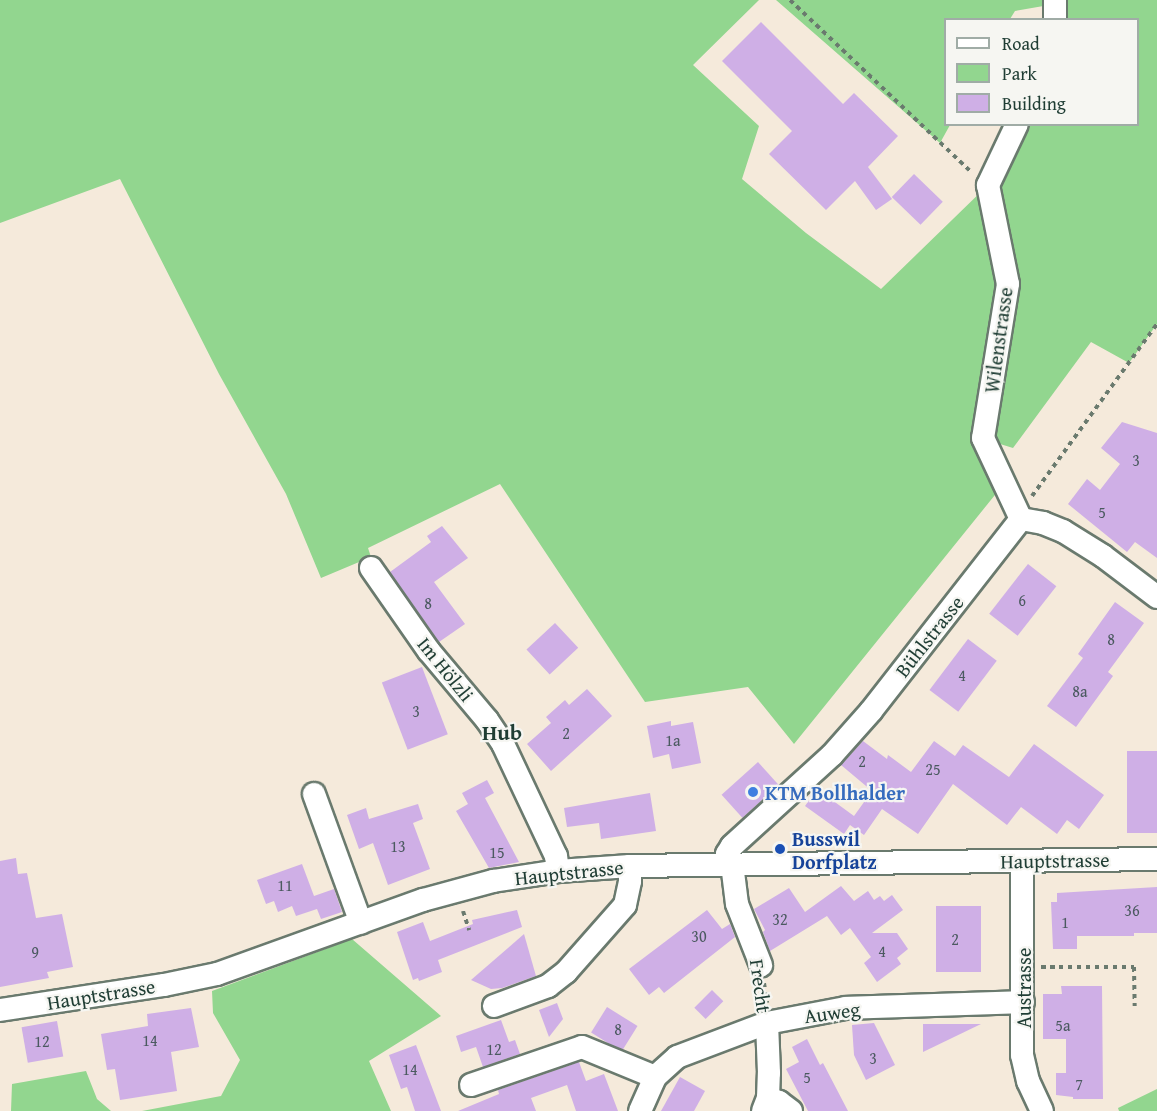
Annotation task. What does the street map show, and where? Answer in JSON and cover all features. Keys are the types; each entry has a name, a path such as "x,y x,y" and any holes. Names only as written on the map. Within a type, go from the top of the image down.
{"street":[{"path":"1055,0 1055,18"},
{"path":"988,185 1016,126"},
{"name":"Wilenstrasse","path":"988,185 1008,284 983,438 1021,519"},
{"path":"1021,519 1044,523 1063,531 1103,556 1157,597"},
{"name":"Bühlstrasse","path":"730,864 727,854 732,846 831,755 871,711 1021,519"},
{"name":"Im Hölzli","path":"371,568 429,651 487,720 503,744 556,856 558,871"},
{"path":"314,794 361,923"},
{"name":"Hauptstrasse","path":"0,1010 164,985 217,974 457,890 558,871 630,866 1157,859"},
{"name":"Austrasse","path":"1022,861 1023,1067 1042,1111"},
{"name":"Frecht","path":"730,864 736,904 761,965"},
{"path":"494,1006 548,986 566,972 625,905 630,881 630,866"},
{"name":"Auweg","path":"640,1111 655,1077 677,1057 766,1023 846,1008 1023,1002"},
{"name":"Frecht","path":"766,1023 766,1104"},
{"path":"471,1085 582,1047 655,1077"},
{"path":"766,1104 779,1101 791,1111"}],"path":[{"path":"790,0 969,171 988,185"},
{"path":"1021,519 1029,500 1157,324"},
{"path":"465,918 470,930"},
{"name":"Frecht","path":"761,965 766,996 766,1023"},
{"path":"1023,967 1134,967 1135,1006"}],"green space":[{"path":"0,0 759,0 693,65 759,126 742,179 806,233 881,289 988,185 1017,126 1139,126 1139,18 1050,18 1055,4 1015,11 1011,18 944,18 944,126 949,126 940,143 776,0 1157,0 1157,324 1129,363 1091,342 1013,448 984,439 1003,485 794,744 748,687 645,702 500,484 368,548 371,557 321,578 286,494 219,374 120,179 0,223"},
{"path":"352,939 441,1016 369,1061 391,1111 142,1111 221,1096 240,1060 213,1013 212,991"},
{"path":"86,1071 97,1099 111,1111 11,1111 12,1084"},
{"path":"1157,1089 1157,1111 1119,1111 1118,1108"}],"building":[{"path":"761,22 843,104 854,93 898,136 868,167 892,199 876,210 855,181 826,210 769,154 792,131 722,61"},
{"path":"914,174 943,202 921,225 892,197"},
{"path":"1122,422 1157,433 1157,558 1135,542 1127,552 1068,504 1087,479 1100,490 1120,464 1101,448"},
{"path":"442,526 468,558 434,582 465,624 439,642 390,572 431,542 427,536"},
{"path":"1028,564 1056,586 1018,636 989,614"},
{"path":"1115,602 1144,623 1108,672 1113,676 1076,727 1047,706 1083,658 1078,654"},
{"path":"555,623 578,648 550,674 526,650"},
{"path":"968,639 997,661 958,712 929,690"},
{"path":"422,667 448,734 408,750 382,682"},
{"path":"587,689 612,716 551,771 527,744 551,723 546,717 565,700 569,705"},
{"path":"671,721 671,726 693,722 701,763 672,769 669,754 653,758 647,726"},
{"path":"863,741 887,759 888,755 911,772 934,741 955,756 963,745 1009,777 1034,744 1104,795 1079,829 1067,820 1057,834 1021,807 1007,825 953,784 918,834 882,809 864,835 850,825 844,834 805,806 817,789 854,816 872,791 841,765"},
{"path":"1127,751 1157,751 1157,833 1127,833"},
{"name":"KTM Bollhalder","path":"758,762 779,785 742,818 722,795"},
{"path":"487,780 494,793 485,798 519,862 489,868 456,811 468,804 462,793"},
{"path":"650,793 656,831 601,839 599,823 567,827 564,808"},
{"path":"418,804 423,819 413,823 430,869 388,885 373,843 359,849 347,815 366,808 369,819"},
{"path":"16,858 18,874 27,873 36,918 62,914 73,967 47,972 49,978 0,987 0,861"},
{"path":"302,864 314,896 334,889 342,912 321,919 317,909 296,916 292,906 278,912 274,901 266,904 257,880"},
{"path":"841,886 854,901 868,891 874,900 880,896 884,901 892,895 903,910 872,933 897,933 908,949 897,958 901,964 877,982 864,963 871,957 850,928 841,935 827,916 770,951 763,932 765,930 754,909 789,888 805,912"},
{"path":"1157,887 1157,933 1134,933 1134,936 1077,936 1077,949 1053,949 1051,902 1057,902 1057,893"},
{"path":"936,906 981,906 981,972 936,972"},
{"path":"517,910 522,927 438,960 442,972 419,981 418,978 413,980 397,932 423,922 430,941 473,924 472,920"},
{"path":"707,910 722,929 730,924 735,937 664,993 659,987 649,995 629,969"},
{"path":"524,934 536,976 502,988 491,989 471,980"},
{"path":"1061,986 1102,986 1103,1099 1073,1099 1073,1097 1056,1095 1056,1073 1066,1073 1066,1039 1043,1039 1043,994 1062,994"},
{"path":"712,990 723,1001 706,1019 694,1008"},
{"path":"557,1003 563,1019 549,1037 539,1010"},
{"path":"607,1007 638,1026 622,1052 591,1032"},
{"path":"191,1008 199,1047 171,1052 177,1091 120,1100 115,1069 107,1070 101,1034 148,1026 147,1014"},
{"path":"501,1020 509,1042 515,1040 520,1054 483,1067 476,1047 461,1052 456,1036"},
{"path":"57,1021 63,1056 28,1063 22,1027"},
{"path":"874,1023 895,1065 866,1080 854,1055 852,1025"},
{"path":"923,1024 981,1024 923,1052"},
{"path":"807,1039 820,1065 823,1063 848,1111 808,1111 786,1069 799,1062 792,1047"},
{"path":"416,1045 441,1111 415,1111 407,1087 401,1089 389,1055"},
{"path":"579,1062 586,1081 604,1074 618,1111 576,1111 567,1085 531,1098 536,1111 458,1111 499,1094 498,1090"},
{"path":"680,1077 705,1091 694,1111 661,1111"}],"place":[{"name":"KTM Bollhalder","path":"753,792"},
{"name":"Busswil Dorfplatz","path":"780,849"}],"district":[{"name":"Hub","path":"502,733"}]}
